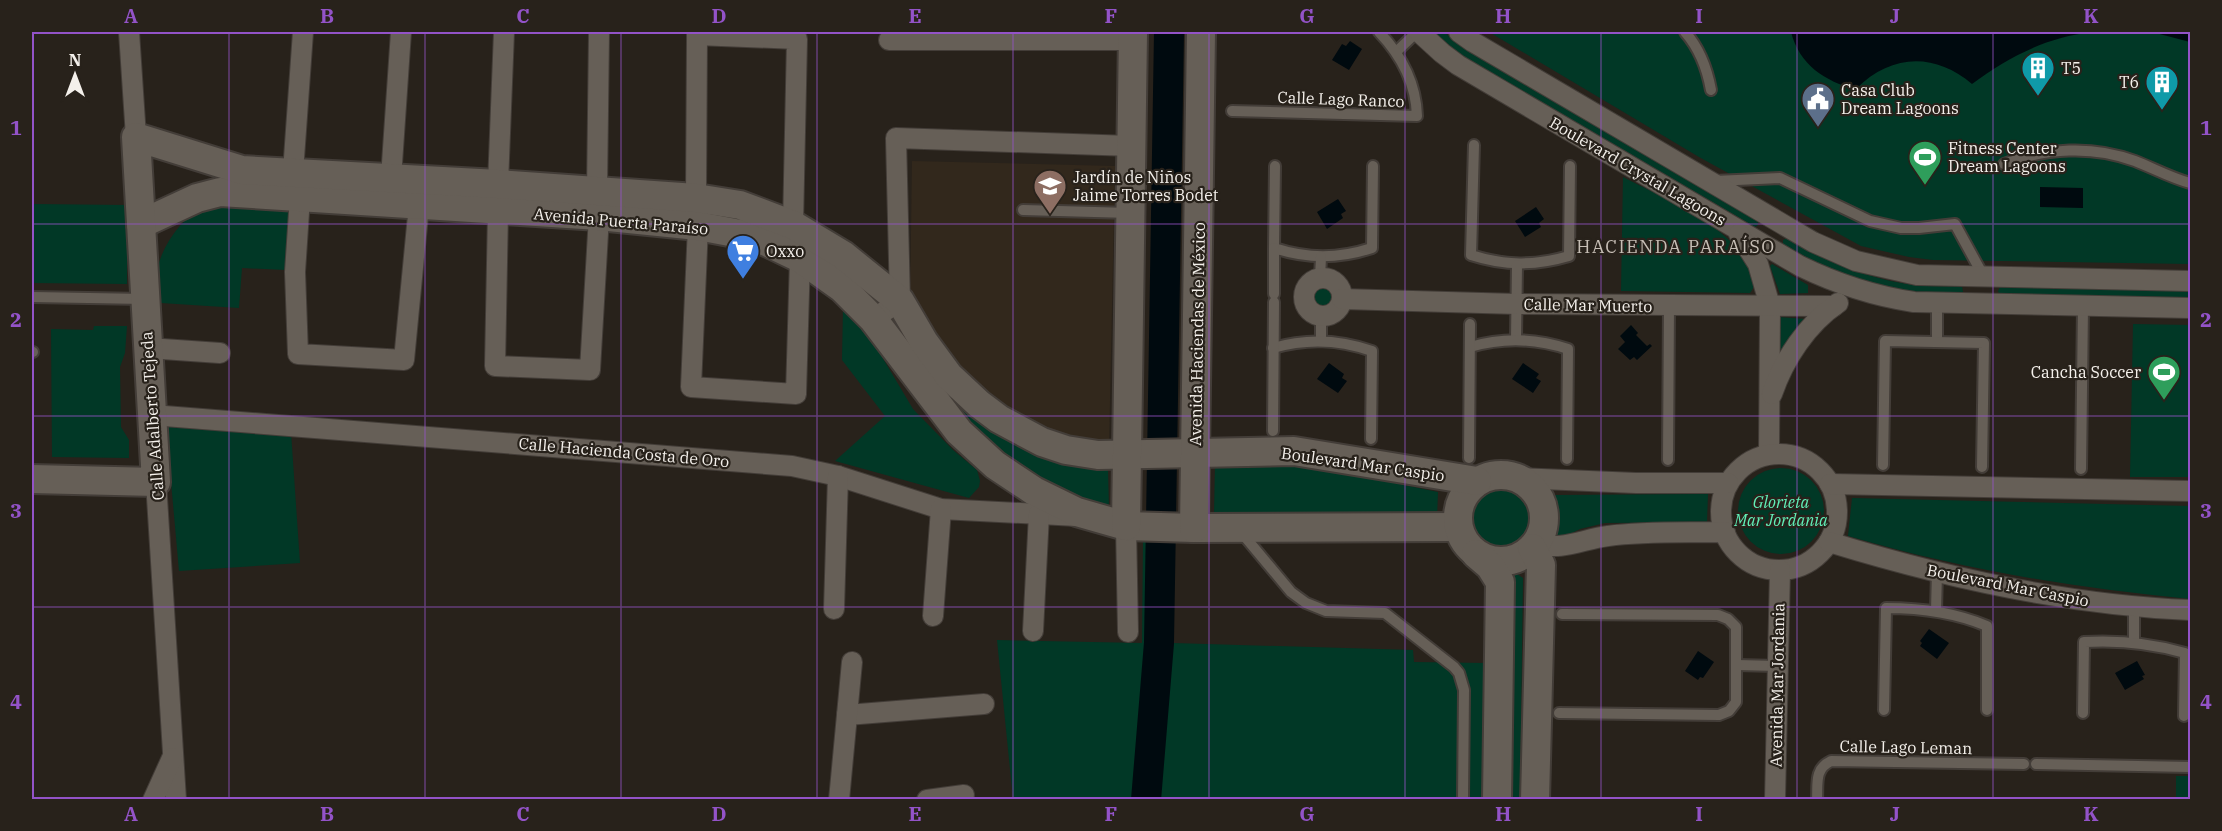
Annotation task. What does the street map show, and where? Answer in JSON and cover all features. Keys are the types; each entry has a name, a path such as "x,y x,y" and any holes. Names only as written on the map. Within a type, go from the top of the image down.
{"street":[{"name":"Calle Adalberto Tejeda","path":"129,32 176,800"},
{"path":"303,32 295,272 298,354 404,360 419,205"},
{"path":"391,178 401,32"},
{"path":"504,32 495,366 590,370 598,204 599,32"},
{"name":"Avenida Haciendas de México","path":"1194,528 1188,453 1201,32"},
{"name":"Boulevard Crystal Lagoons","path":"1418,32 1458,65 1763,244 1823,277 1860,291 1891,299 1937,303 2190,308"},
{"name":"Boulevard Crystal Lagoons","path":"1459,32 1777,220 1834,252 1876,267 1917,275 2190,281"},
{"path":"794,225 797,39 697,35 697,212 691,387 796,394 800,258"},
{"path":"889,40 1133,36 1130,213 1133,526 1128,632"},
{"name":"Avenida Puerta Paraíso","path":"136,137 219,164 297,185 419,205 498,197"},
{"path":"873,320 900,301 896,138 1131,146"},
{"path":"219,164 220,192"},
{"name":"Avenida Puerta Paraíso","path":"141,224 197,198 220,192 391,178 498,197 697,212 740,205 794,225 843,255 900,301 924,342 949,376 999,419 1020,431 1066,450 1098,455 1133,454"},
{"name":"Avenida Puerta Paraíso","path":"697,212 800,258 842,288 873,320 959,432 995,465 1054,501 1089,516 1133,526"},
{"path":"1763,244 1777,220"},
{"path":"1728,223 1750,249 1758,264 1770,306 1770,454"},
{"path":"1984,277 1984,304"},
{"path":"1320,278 1326,278 1338,284 1342,299 1334,313 1321,316 1307,307 1304,297 1309,284 1320,278"},
{"path":"1769,405 1782,372 1806,332 1834,306 1860,291"},
{"name":"Calle Mar Muerto","path":"1342,299 1517,304 1834,306"},
{"path":"148,348 220,353"},
{"name":"Calle Hacienda Costa de Oro","path":"152,415 792,466 838,476 941,509 1089,516"},
{"name":"Boulevard Mar Caspio","path":"1133,454 1294,451 1473,469"},
{"path":"1770,454 1788,454 1805,459 1820,470 1836,498 1835,528 1829,542 1808,562 1794,568 1780,570 1766,568 1746,559 1731,545 1725,532 1721,507 1728,483 1739,470 1753,460 1770,454"},
{"path":"1497,800 1500,582 1490,566 1464,542 1458,527 1458,509 1473,469 1518,478 1636,483 1728,483"},
{"path":"834,609 838,476"},
{"path":"1476,554 1495,561 1515,559 1534,546 1544,526 1543,507 1534,490 1518,478"},
{"path":"32,479 156,482"},
{"path":"1830,484 2190,491"},
{"path":"933,616 941,509"},
{"path":"1033,632 1039,514"},
{"path":"1133,526 1194,528 1458,527"},
{"path":"1534,546 1573,545 1606,536 1725,532"},
{"name":"Boulevard Mar Caspio","path":"1829,542 1899,563 1984,583 2134,607 2190,610"},
{"path":"1534,546 1541,565 1535,800"},
{"name":"Avenida Mar Jordania","path":"1775,800 1780,570"},
{"path":"839,800 852,662"},
{"path":"847,715 984,704"},
{"path":"153,800 173,756"},
{"path":"927,800 964,795"}],"lane":[{"name":"Calle Lago Ranco","path":"1232,111 1417,116 1412,83 1396,52 1379,32"},
{"path":"1396,52 1418,32"},
{"path":"1685,32 1700,52 1711,90"},
{"path":"1473,145 1471,255 1500,263 1534,264 1569,256 1570,166"},
{"path":"2004,164 2038,152 2091,151 2122,157 2190,183"},
{"path":"1273,431 1275,166"},
{"path":"1274,248 1304,256 1321,257 1355,254 1372,248 1373,166"},
{"path":"1710,182 1780,178 1870,221 1901,228 1955,224 1984,277"},
{"path":"1023,210 1130,213"},
{"path":"1320,278 1321,257"},
{"path":"1516,339 1517,265"},
{"path":"32,297 145,299"},
{"path":"1937,303 1937,342"},
{"path":"1668,460 1669,305"},
{"path":"2081,469 2083,306"},
{"path":"1321,316 1321,340"},
{"path":"1470,324 1473,469"},
{"path":"1470,347 1492,341 1516,339 1551,344 1568,350 1567,459"},
{"path":"1273,348 1321,340 1355,345 1372,351 1371,439"},
{"path":"1883,465 1885,341 1984,343 1982,466"},
{"path":"1237,528 1291,592 1306,603 1326,611 1385,613 1459,673 1464,690 1463,800"},
{"path":"1936,610 1937,572"},
{"path":"2134,607 2134,642"},
{"path":"1884,710 1886,608 1936,610 1970,619 1987,627 1987,710"},
{"path":"1559,713 1724,713 1736,702 1736,627 1728,619 1724,617 1562,614"},
{"path":"2083,713 2084,642 2134,642 2185,653 2184,716"},
{"path":"1737,665 1777,666"},
{"name":"Calle Lago Leman","path":"1817,800 1818,772 1821,767 1831,761 2190,767"}],"shaded area":[{"path":"1791,32 2092,32 2059,38 2029,50 2000,65 1972,84 1943,66 1913,61 1884,69 1869,77 1856,89 1834,82 1815,70 1800,53"},
{"path":"2152,32 2190,32 2190,42"},
{"path":"1350,41 1362,49 1349,70 1332,60 1342,44 1346,46"},
{"path":"912,161 1115,166 1109,447 1056,439 979,391 910,305"},
{"path":"2040,187 2083,188 2083,208 2040,207"},
{"path":"1338,199 1346,211 1341,214 1343,218 1327,229 1317,212"},
{"path":"1536,207 1544,219 1539,223 1541,227 1525,237 1515,221"},
{"path":"1631,325 1638,333 1636,335 1647,346 1650,344 1652,346 1637,360 1634,357 1630,360 1618,349 1625,342 1620,336"},
{"path":"1329,363 1344,374 1342,378 1347,381 1338,393 1317,379"},
{"path":"1523,363 1539,374 1536,378 1541,381 1533,393 1512,379"},
{"path":"1929,629 1949,643 1937,659 1920,646 1922,643 1920,641"},
{"path":"1698,651 1714,662 1703,678 1700,677 1698,680 1685,671"},
{"path":"2137,661 2145,675 2142,676 2144,679 2125,690 2115,673"}],"green space":[{"path":"1433,32 1444,32 1468,51 1758,221 1758,225 1755,227 1464,57"},
{"path":"1489,32 2190,32 2190,264 1933,260 1861,246 1699,157"},
{"path":"1623,177 1677,204 1730,241 1743,256 1751,272 1754,283 1750,293 1621,291"},
{"path":"32,204 127,205 127,284 32,283"},
{"path":"206,204 292,207 286,270 242,268 239,308 161,303 158,266 165,247 183,222"},
{"path":"1787,238 1864,274 1914,285 1962,286 1963,292 1961,294 1915,292 1863,281 1798,253 1783,244 1783,240"},
{"path":"1772,264 1808,285 1808,293 1780,294 1770,266"},
{"path":"1323,285 1331,288 1334,296 1331,304 1323,307 1315,304 1312,296 1315,288"},
{"path":"2000,287 2190,291 2190,298 2000,295 1998,291"},
{"path":"843,308 869,335 913,409 953,450 977,470 979,487 969,498 835,461 885,416 842,360"},
{"path":"1777,317 1806,319 1788,341 1779,362"},
{"name":"Cancha Soccer","path":"2133,324 2190,325 2190,477 2130,477"},
{"path":"895,325 905,330 919,351 1091,465 1108,469 1109,508 1044,483 987,445"},
{"path":"94,326 127,326 125,353 120,367 121,427 129,440 129,458 52,457 51,329 93,330"},
{"path":"166,426 291,432 300,563 179,571"},
{"path":"1215,463 1307,465 1438,492 1437,519 1214,515"},
{"name":"Glorieta Mar Jordania","path":"1773,468 1789,468 1812,480 1821,494 1824,511 1821,528 1812,542 1789,554 1773,554 1757,547 1745,535 1738,519 1738,503 1745,487 1757,475"},
{"path":"1493,490 1505,490 1516,495 1524,503 1529,520 1527,532 1516,545 1505,550 1493,550 1482,545 1474,537 1469,526 1469,514 1474,503 1482,495"},
{"path":"1708,494 1707,522 1605,523 1580,529 1554,542 1554,495"},
{"path":"1852,498 2190,506 2190,599 2018,576 1932,558 1848,536"},
{"path":"1143,539 1173,539 1173,643 1413,650 1414,662 1485,663 1486,799 1013,799 997,640 1142,643"},
{"path":"1517,574 1523,578 1520,799 1508,800 1512,576"},
{"path":"2176,776 2190,776 2190,799 2176,799"}],"waterway":[{"path":"1146,800 1159,643 1169,32"}],"place":[{"name":"T5","path":"2038,97"},
{"name":"T6","path":"2162,111"},
{"name":"Casa Club Dream Lagoons","path":"1818,128"},
{"name":"Fitness Center Dream Lagoons","path":"1925,186"},
{"name":"Jardín de Niños Jaime Torres Bodet","path":"1050,215"},
{"name":"Oxxo","path":"743,280"},
{"name":"Cancha Soccer","path":"2164,401"}],"district":[{"name":"HACIENDA PARAÍSO","path":"1676,247"}]}
